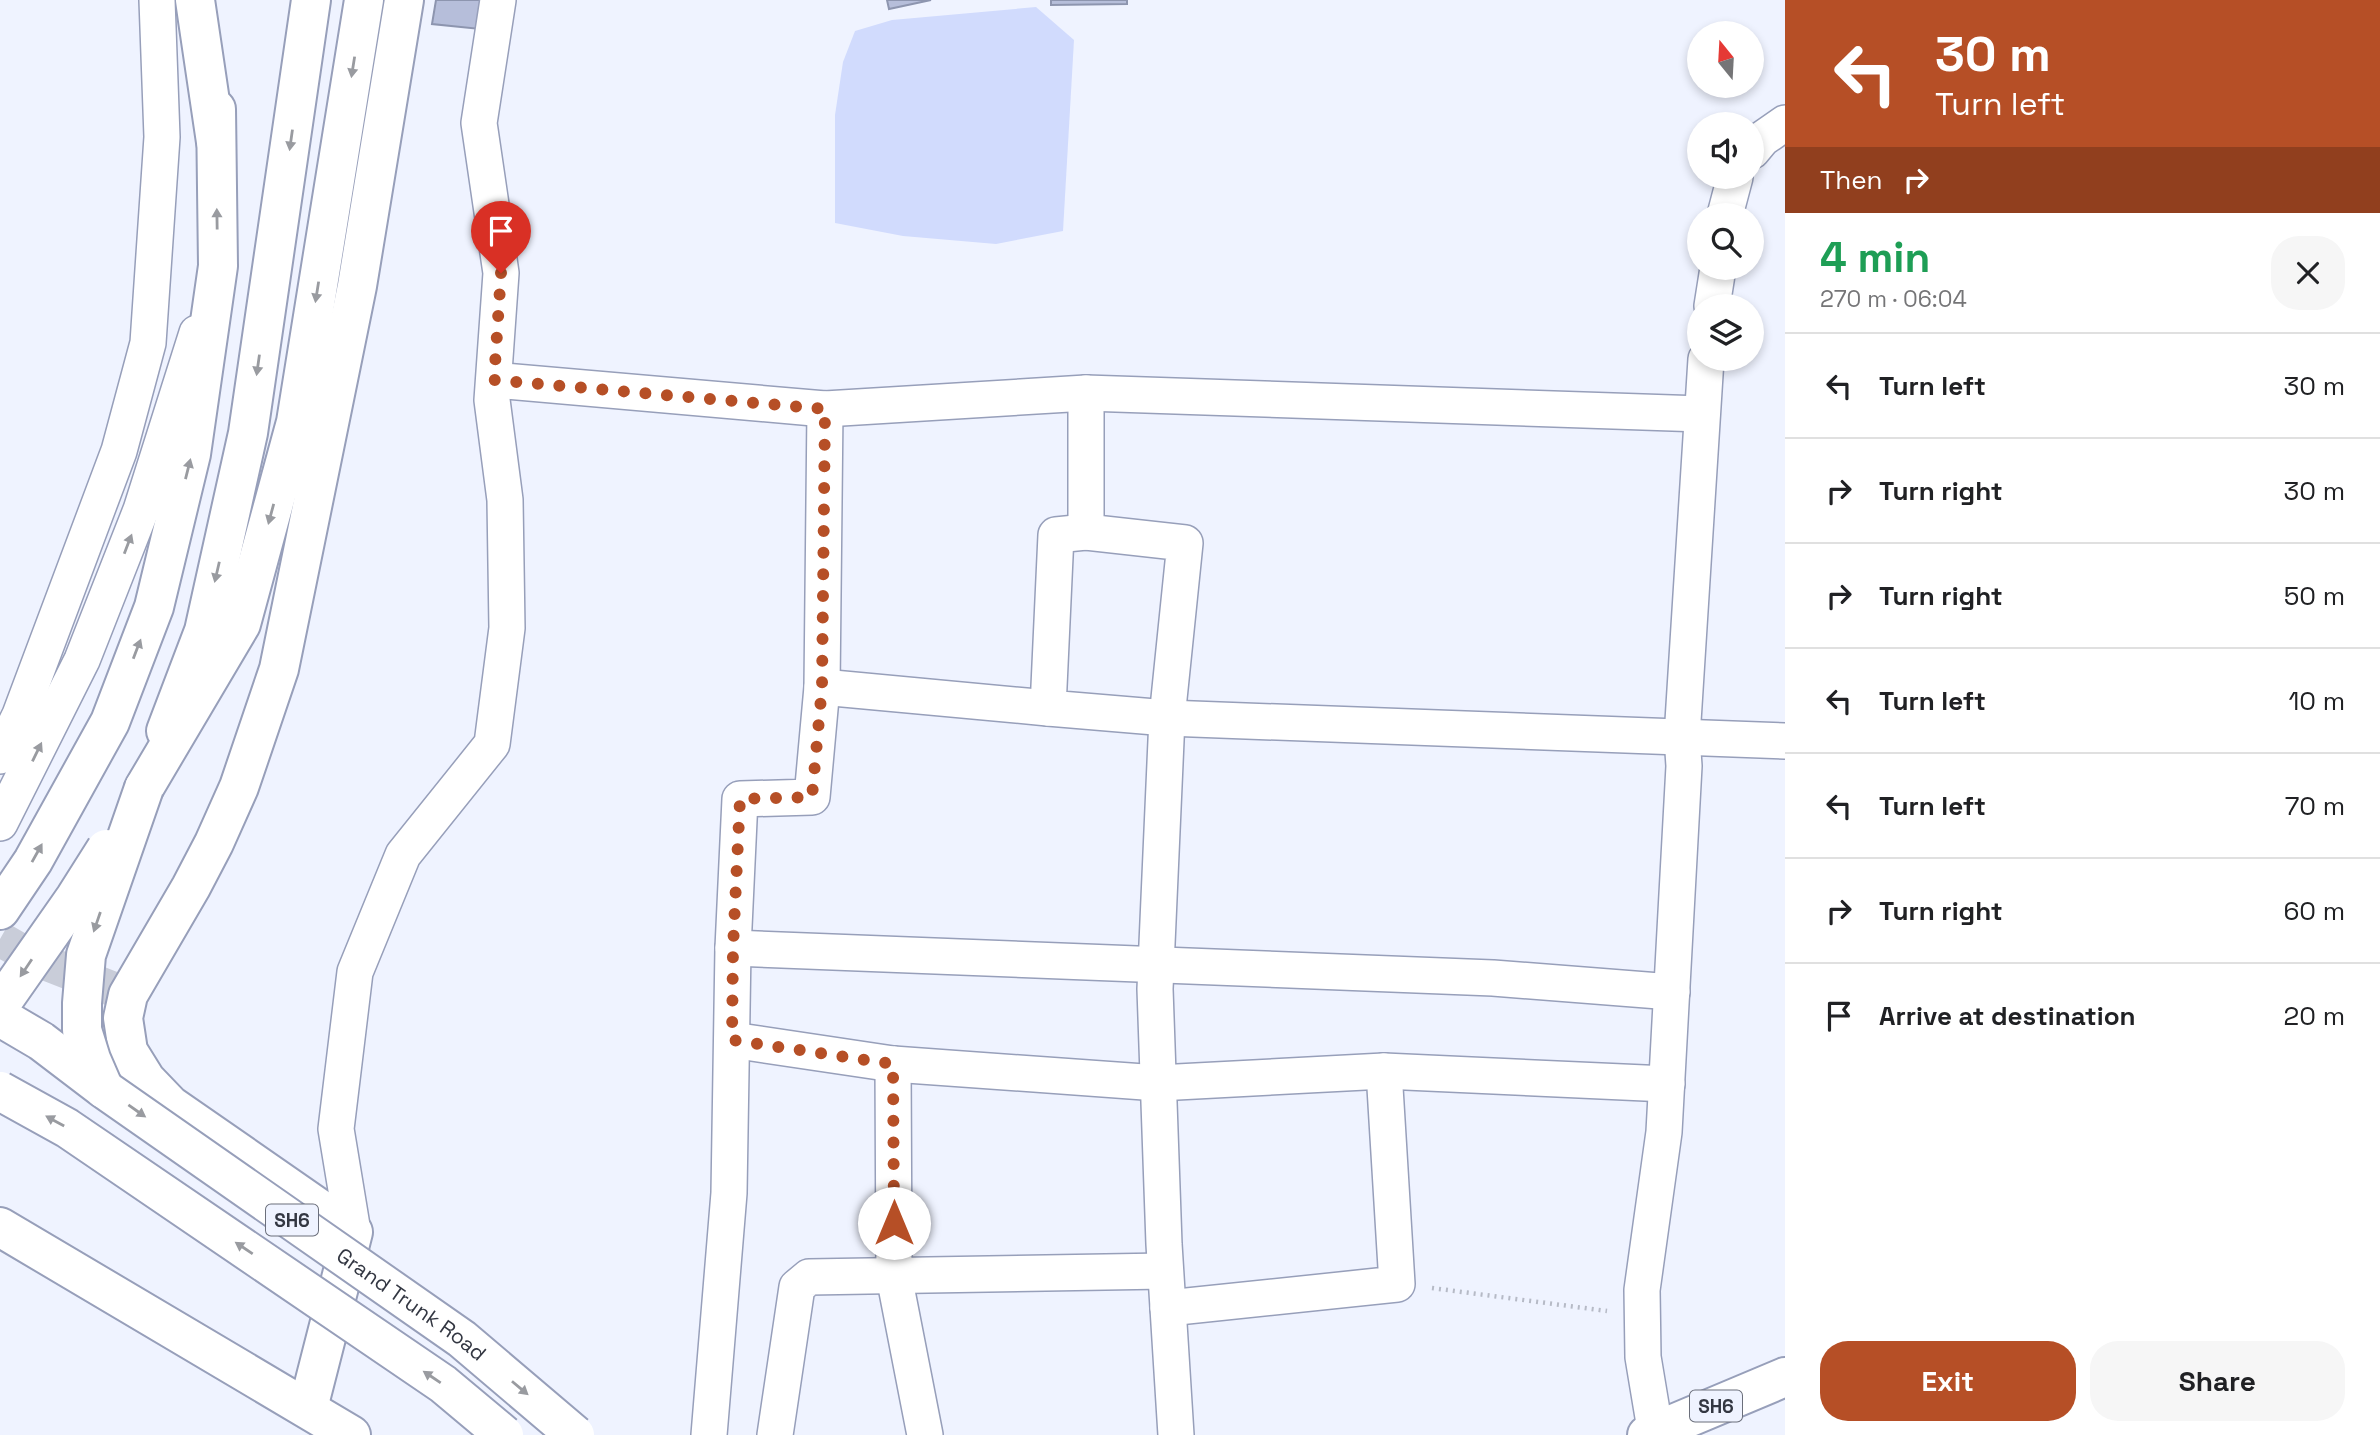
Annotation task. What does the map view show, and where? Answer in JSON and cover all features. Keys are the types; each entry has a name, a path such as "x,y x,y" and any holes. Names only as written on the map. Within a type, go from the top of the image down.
{"main road":[{"path":"195,0 216,142"},
{"path":"0,910 33,861 110,722 154,607 191,454 218,266 214,0"},
{"path":"104,1089 82,1030 86,955 144,788 204,631 248,433 311,0"},
{"path":"0,1005 75,898 242,624 296,422 364,0"},
{"path":"0,1227 330,1425 353,1232 170,1105 146,1080 128,1051 123,1018 128,995 214,843 239,787 279,669 357,286 404,0"},
{"name":"Grand Trunk Road","path":"0,1017 41,1041 104,1089 462,1339 575,1435"},
{"name":"SH6","path":"0,1091 67,1128 432,1376 504,1435"},
{"name":"SH6","path":"1653,1434 1785,1377"}],"street":[{"path":"0,756 20,715 119,451 148,343 162,137 157,0"},
{"path":"353,1232 336,1129 355,972 403,855 492,744 507,628 505,500 492,400 501,273 479,123 498,0"},
{"path":"1764,138 1785,123"},
{"path":"0,823 82,660 141,510 218,266"},
{"path":"1653,1434 1643,1357 1642,1290 1664,1132 1684,766 1682,737 1705,371"},
{"path":"494,380 825,409 1086,393 1702,414"},
{"path":"1086,393 1086,532"},
{"path":"709,1435 729,1193 733,948 740,799 812,797 822,687 825,409"},
{"path":"1048,708 1056,535 1086,532 1185,543 1167,718 1156,966 1166,1271 1176,1435"},
{"path":"822,687 1167,718 1785,741"},
{"path":"733,948 1493,978 1672,992"},
{"path":"732,1040 893,1064 1158,1083 1384,1071 1667,1084"},
{"path":"893,1064 894,1276 925,1435"},
{"path":"1168,1308 1396,1284 1384,1071"},
{"path":"775,1435 797,1287 809,1277 1166,1271"}],"path":[{"path":"1396,1284 1643,1315"}],"water":[{"path":"1036,7 1074,40 1063,231 996,244 903,236 835,223 835,115 843,62 855,31 892,20"}],"building":[{"path":"436,0 483,0 480,29 432,24"},
{"path":"887,0 931,0 889,9"},
{"path":"1051,0 1127,0 1127,4 1051,5"}],"tunnel":[{"path":"0,939 33,958 128,995"}],"route":[{"path":"501,273 494,380 825,409 822,687 812,797 740,799 732,1040 893,1064 894,1223"}]}
